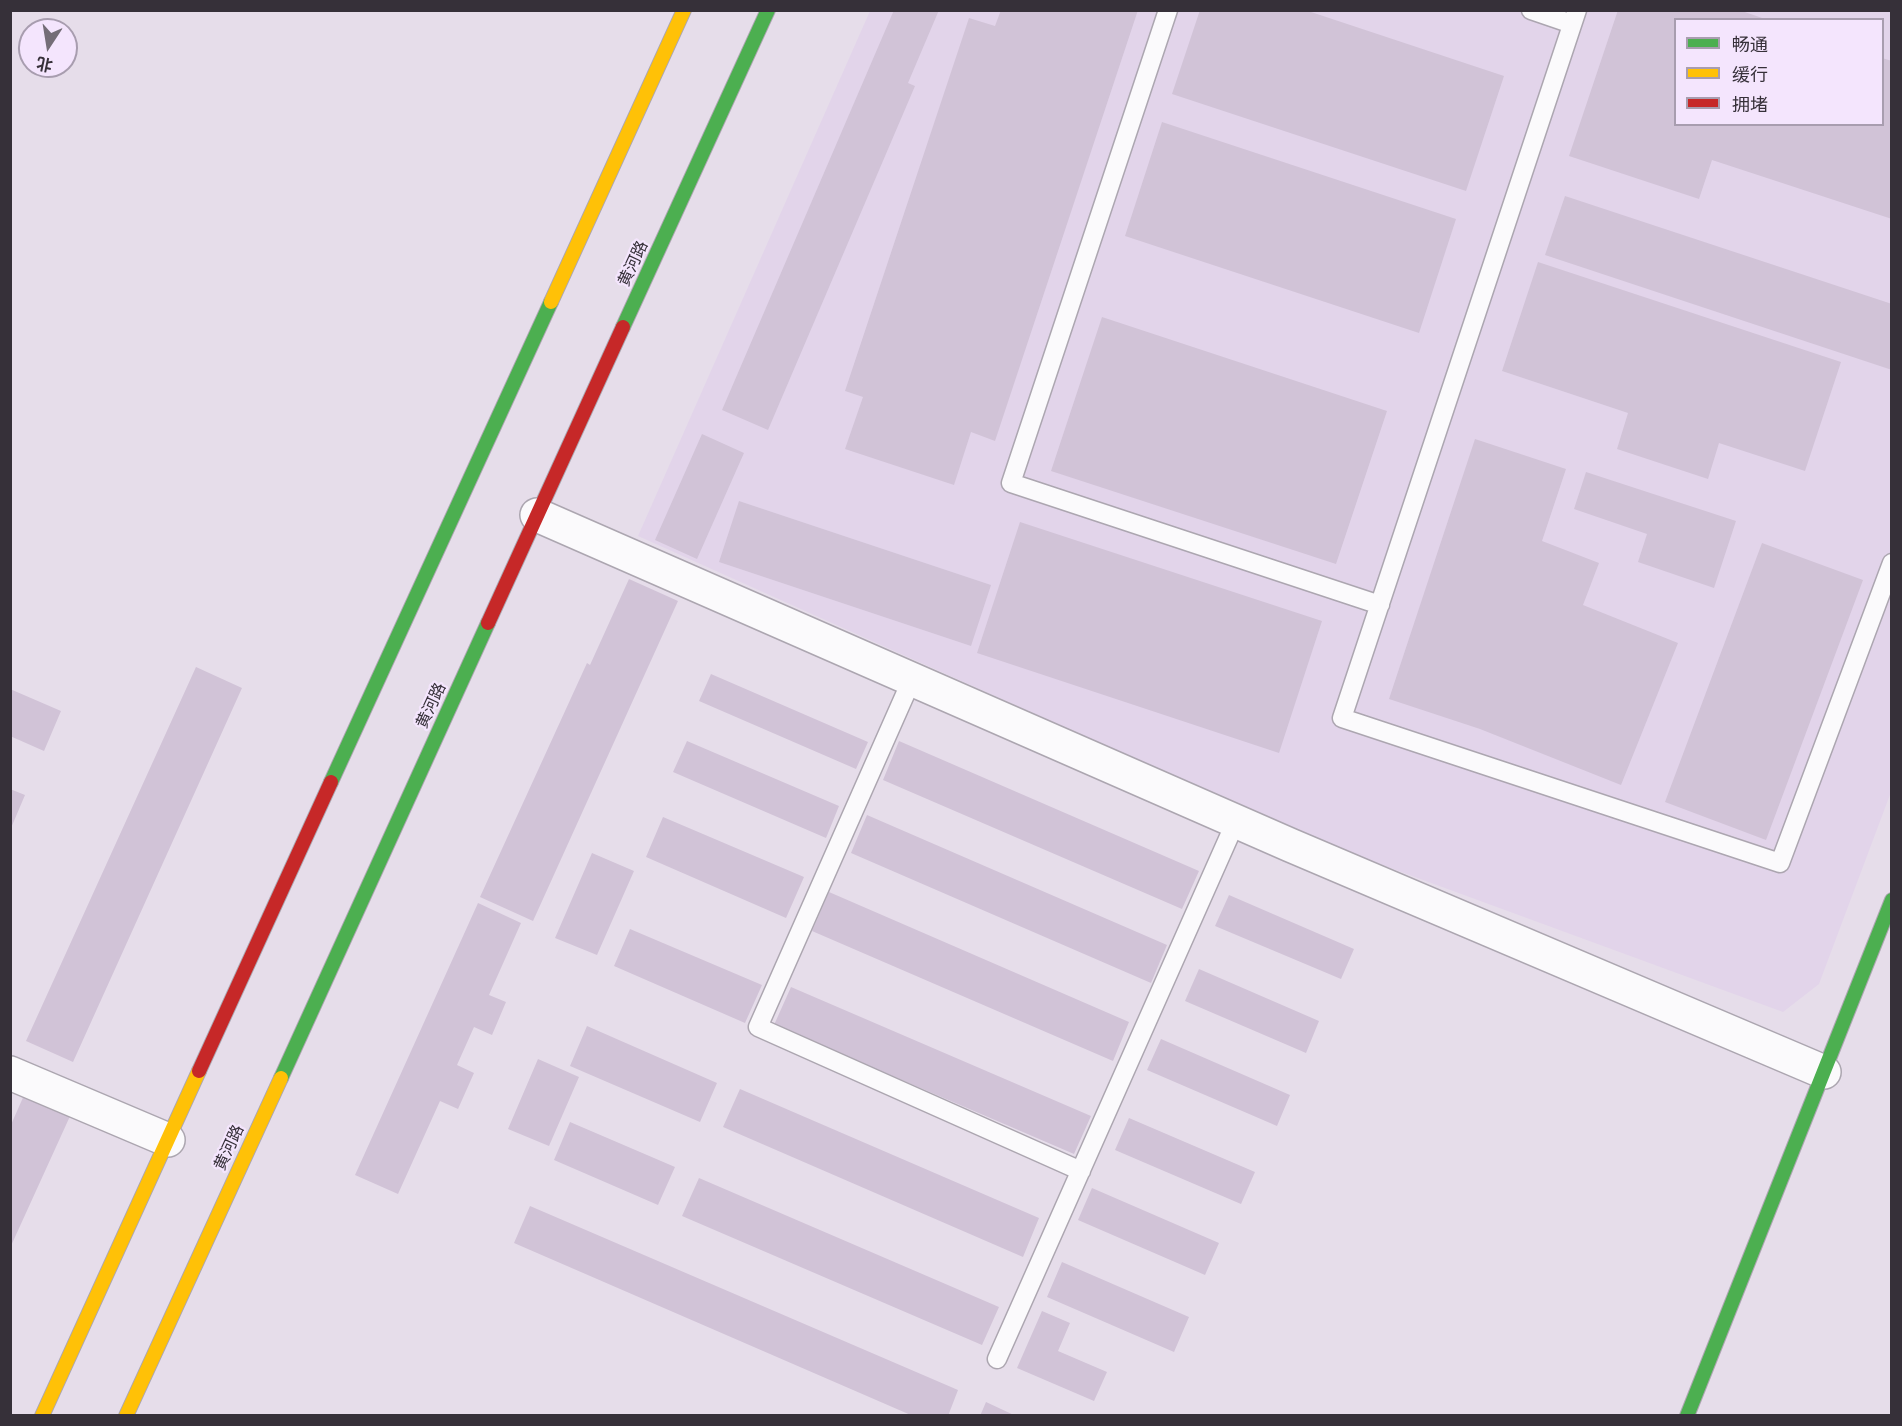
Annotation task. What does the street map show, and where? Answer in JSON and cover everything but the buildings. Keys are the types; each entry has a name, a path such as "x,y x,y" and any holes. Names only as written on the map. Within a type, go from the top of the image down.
{"main road":[{"path":"42,1416 684,10"},
{"name":"黄河路","path":"126,1416 768,10"},
{"path":"1687,1416 1892,900"}],"street":[{"path":"537,515 1236,821 1824,1072"},
{"path":"10,1073 168,1140"}],"lane":[{"path":"1168,10 1011,483 1380,605"},
{"path":"1531,10 1574,17 1342,718 1780,862 1892,562"},
{"path":"912,679 758,1027 1081,1171"},
{"path":"997,1359 1236,821"}],"shaded area":[{"path":"870,11 1891,11 1891,792 1819,984 1783,1012 1325,844 638,536"}],"traffic: fast":[{"path":"623,327 768,10"},
{"path":"331,782 551,302"},
{"path":"281,1078 488,623"},
{"path":"1687,1416 1892,900"}],"traffic: slow":[{"path":"551,302 684,10"},
{"path":"42,1416 199,1071"},
{"path":"126,1416 281,1078"}],"traffic: jam":[{"path":"488,623 623,327"},
{"path":"199,1071 331,782"}]}
